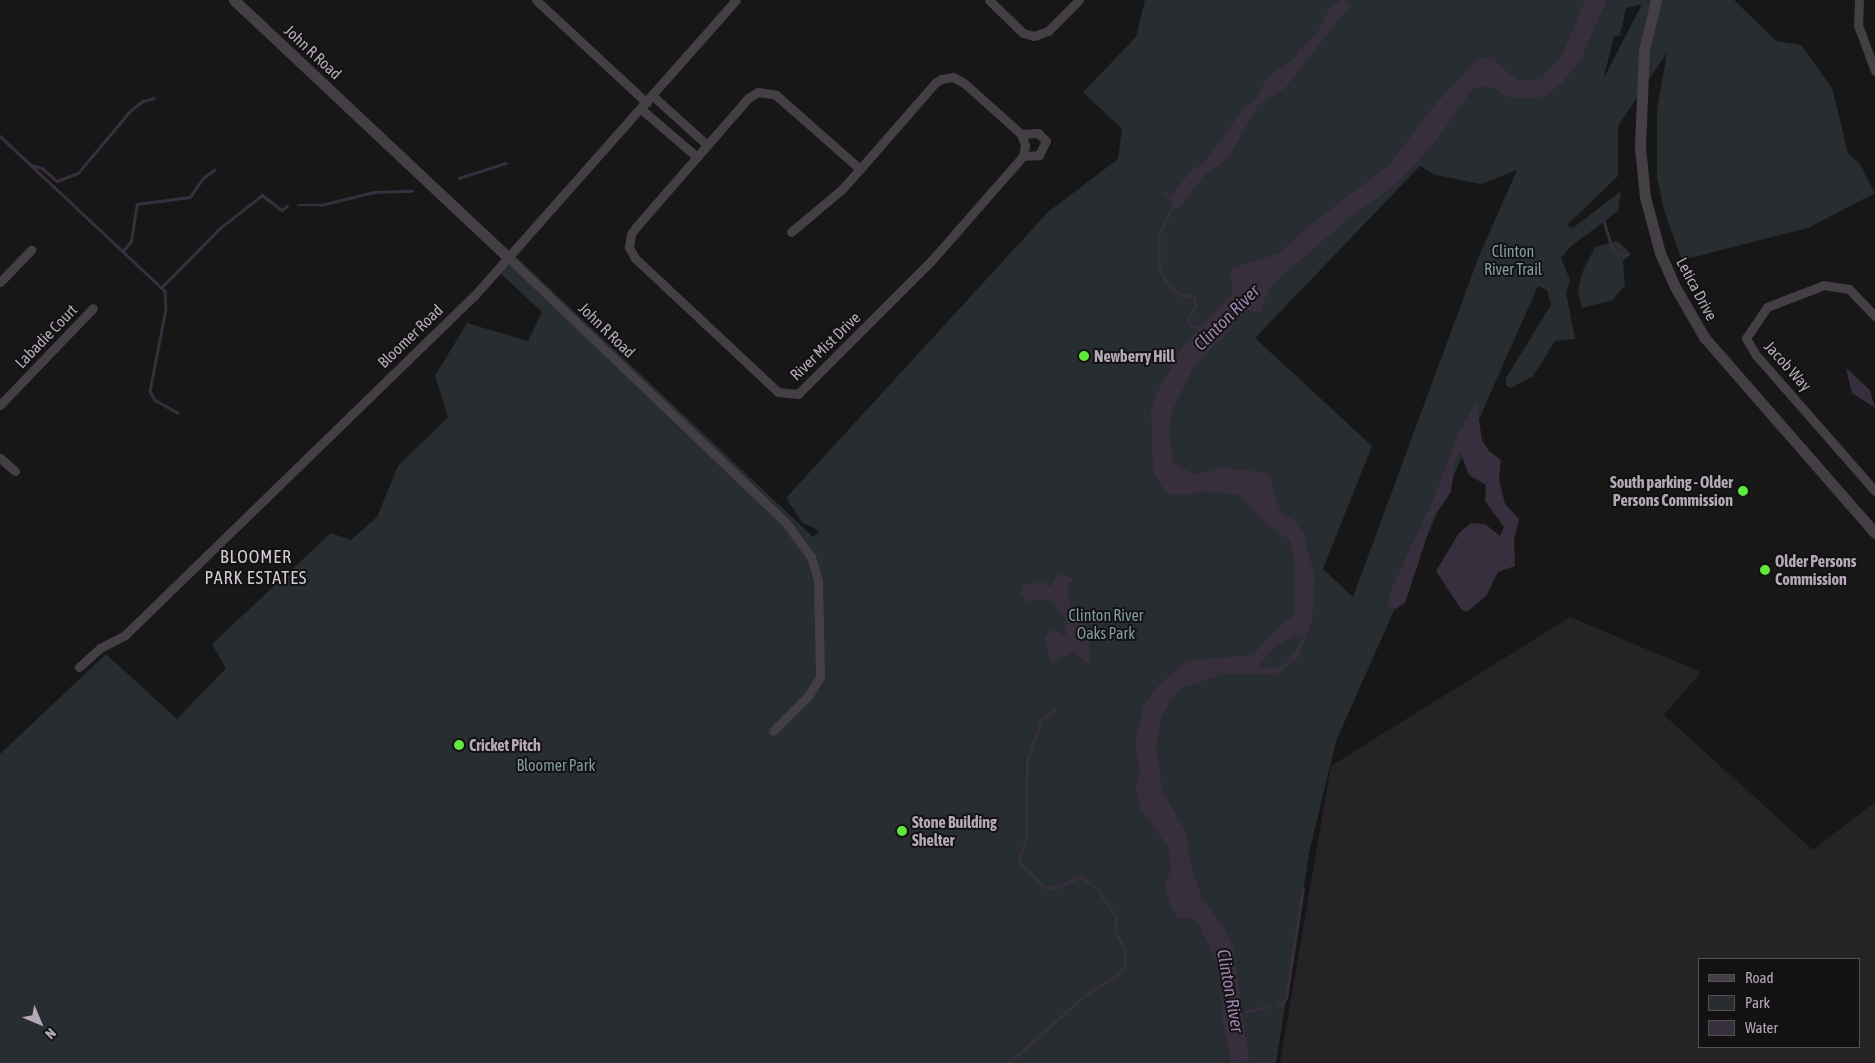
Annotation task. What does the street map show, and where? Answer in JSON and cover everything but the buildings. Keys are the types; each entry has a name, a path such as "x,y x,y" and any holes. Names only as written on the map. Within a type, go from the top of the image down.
{"street":[{"name":"John R Road","path":"234,0 509,258 787,524 812,557 818,580 820,677 808,696 773,731"},
{"path":"536,0 647,102 697,157"},
{"name":"Bloomer Road","path":"79,667 100,648 125,635 509,258 736,0"},
{"path":"989,0 1023,33 1034,36 1048,30 1079,0"},
{"name":"Letica Drive","path":"1656,0 1644,50 1640,147 1645,197 1664,261 1677,292 1704,337 1875,533"},
{"path":"1859,0 1858,25 1875,71"},
{"path":"791,232 832,199 935,83 947,78 964,83 1021,134 1025,145 1023,156"},
{"name":"River Mist Drive","path":"860,169 776,95 766,92 748,98 630,234 631,252 778,392 791,395 809,385 920,272 1023,156 1039,155 1046,141 1038,133 1021,134"},
{"path":"647,102 707,145"},
{"path":"0,282 31,250"},
{"name":"Jacob Way","path":"1875,316 1849,289 1824,285 1767,307 1746,338 1756,355 1875,491"},
{"name":"Labadie Court","path":"0,406 93,308"},
{"path":"0,458 15,471"}],"shaded area":[{"path":"1570,617 1701,672 1664,715 1813,850 1875,802 1875,1063 1280,1063 1331,766"}],"green space":[{"path":"1145,0 1734,0 1776,41 1801,45 1832,88 1848,153 1859,163 1875,193 1808,228 1682,260 1664,210 1657,178 1657,109 1667,53 1664,57 1618,126 1618,176 1567,225 1573,228 1621,191 1618,211 1570,247 1561,258 1570,280 1566,293 1575,339 1555,341 1533,376 1511,388 1506,386 1506,378 1551,305 1547,290 1538,286 1336,741 1309,853 1276,1063 0,1063 0,754 106,654 177,719 226,668 212,644 331,533 351,540 377,517 398,466 448,417 435,376 467,323 528,341 542,312 499,272 514,255 813,537 819,531 802,522 786,498 1048,212 1118,159 1122,129 1083,92 1136,37","holes":["1642,4 1605,76 1604,76 1614,37 1620,35 1626,8","1420,166 1436,175 1481,184 1517,170 1479,256 1353,597 1323,569 1372,446 1255,338"]},
{"path":"1618,241 1631,254 1623,261 1625,285 1613,300 1582,308 1578,291 1582,273 1595,247"}],"water":[{"path":"1342,0 1350,3 1348,12 1338,20 1285,88 1258,105 1227,160 1204,175 1181,207 1172,209 1171,196 1191,171 1206,161 1242,110 1258,96 1268,76 1296,58 1300,49 1317,34 1329,9"},
{"name":"Clinton River","path":"1585,0 1607,0 1580,60 1562,83 1546,96 1535,98 1509,97 1489,86 1473,88 1437,139 1401,180 1348,219 1269,288 1260,313 1248,310 1234,320 1230,330 1194,366 1173,409 1169,429 1173,462 1194,475 1219,467 1268,473 1281,513 1293,520 1303,532 1315,578 1312,620 1299,656 1276,675 1226,673 1182,688 1170,701 1161,720 1156,745 1162,790 1187,834 1189,858 1202,899 1225,929 1233,946 1249,1061 1231,1063 1223,1020 1221,973 1199,924 1193,918 1178,918 1172,907 1164,885 1171,871 1169,848 1141,809 1136,786 1140,773 1135,743 1143,707 1154,690 1179,667 1195,660 1253,655 1272,633 1294,615 1295,567 1290,540 1267,525 1240,495 1202,491 1188,495 1167,494 1153,472 1151,411 1156,395 1185,344 1233,293 1230,274 1233,268 1280,253 1305,229 1389,165 1434,106 1477,59 1492,58 1518,81 1541,79 1563,53","holes":["1295,635 1304,637 1285,664 1277,668 1258,667 1273,648"]},
{"path":"1846,368 1870,390 1875,408 1852,393"},
{"path":"1476,403 1482,440 1489,451 1501,460 1499,479 1505,504 1519,519 1514,540 1515,566 1498,572 1486,596 1467,612 1461,609 1436,571 1459,533 1471,523 1485,524 1500,536 1504,527 1485,501 1486,485 1469,475 1460,451 1455,459 1451,492 1433,518 1405,603 1396,609 1388,606 1389,595 1437,491 1458,434"},
{"path":"1058,572 1073,579 1067,588 1069,600 1073,610 1081,616 1089,637 1089,665 1074,652 1052,663 1044,640 1050,629 1066,636 1065,618 1053,603 1042,599 1029,602 1020,595 1021,585 1043,582 1051,587"}],"waterway":[{"path":"32,165 42,168 57,181 78,173 130,111 143,101 154,98"},
{"path":"0,136 165,291 166,309 150,391 155,400 178,413"},
{"path":"459,178 506,163"},
{"path":"123,251 131,241 137,204 190,197 203,178 214,170"},
{"path":"298,205 321,205 374,192 412,191"},
{"path":"1164,192 1171,198"},
{"path":"162,287 219,229 262,195 282,210 287,206"},
{"name":"Clinton River","path":"1172,209 1159,234 1159,268 1168,284 1180,295 1194,296 1196,305 1188,320 1192,326 1199,327"},
{"path":"1604,221 1612,247 1618,255 1628,255"},
{"path":"1009,1063 1084,996 1119,974 1125,965 1124,948 1115,932 1116,917 1097,889 1081,877 1057,888 1045,888 1018,862 1026,839 1027,761 1041,721 1055,709"},
{"path":"1277,1004 1281,1005 1286,998 1303,888"},
{"name":"Clinton River","path":"1245,1012 1266,1007"}],"place":[{"name":"Newberry Hill","path":"1084,356"},
{"name":"South parking - Older Persons Commission","path":"1743,491"},
{"name":"Older Persons Commission","path":"1765,570"},
{"name":"Cricket Pitch","path":"459,745"},
{"name":"Stone Building Shelter","path":"902,831"}],"district":[{"name":"BLOOMER PARK ESTATES","path":"256,568"}],"park label":[{"name":"Clinton River Trail","path":"1513,260"},
{"name":"Clinton River Oaks Park","path":"1106,624"},
{"name":"Bloomer Park","path":"556,765"}]}
